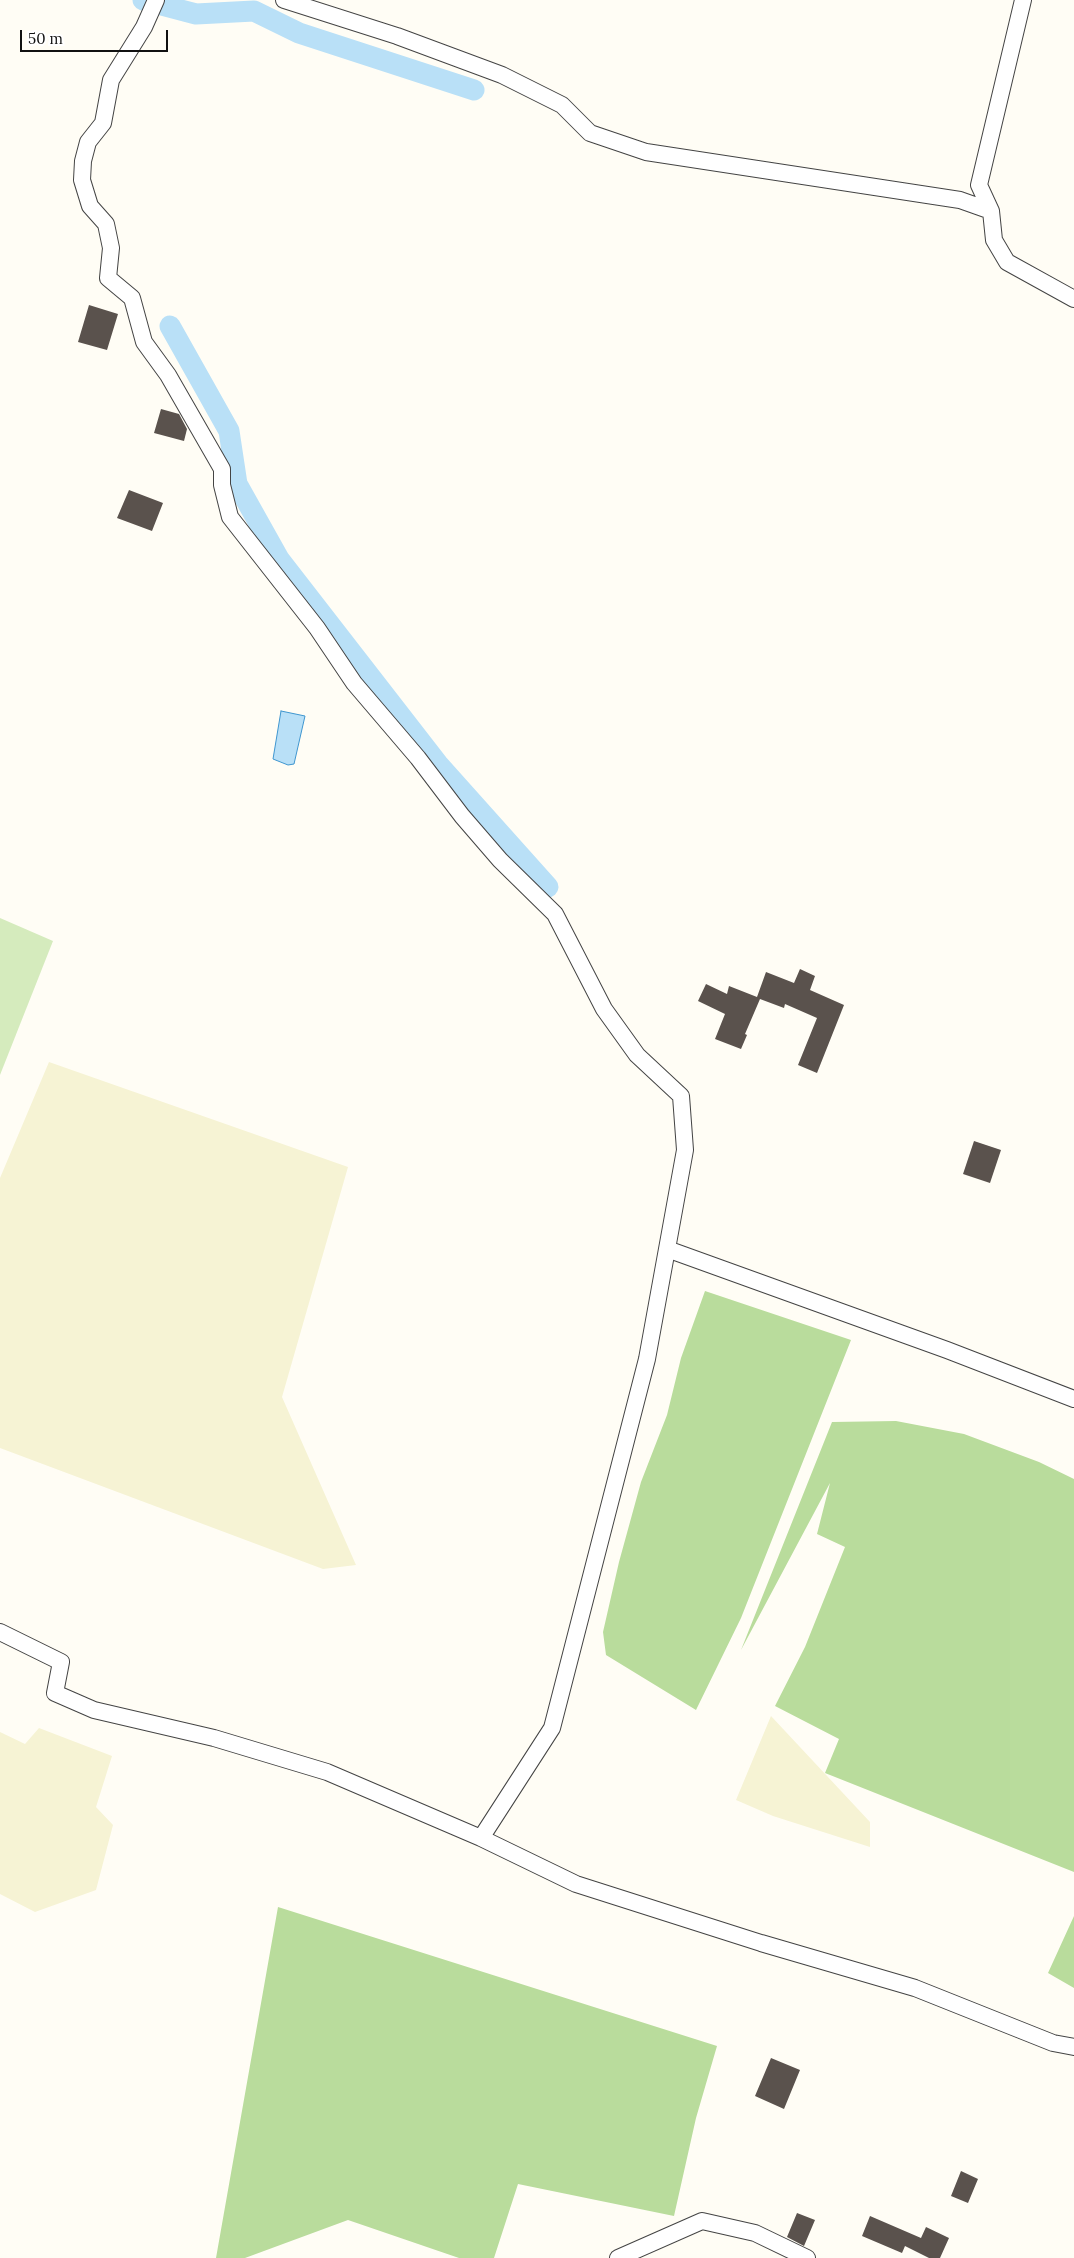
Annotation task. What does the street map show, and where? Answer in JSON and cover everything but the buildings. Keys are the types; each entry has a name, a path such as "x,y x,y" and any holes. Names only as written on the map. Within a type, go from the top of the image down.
{"street":[{"path":"156,0 144,27 111,80 102,123 88,142 83,161 82,180 90,206 106,224 111,248 108,278 132,298 144,342 168,375 222,469 222,485 230,517 317,628 354,683 418,758 462,816 500,860 555,914 604,1009 637,1055 681,1096 684,1150 647,1359 552,1728 481,1838"},
{"path":"284,0 396,36 502,75 562,105 590,133 646,152 960,200 991,211"},
{"path":"1023,0 979,185 991,211 994,240 1007,262 1074,299"},
{"path":"667,1249 929,1343 1074,1399"},
{"path":"0,1632 62,1662 56,1693 94,1710 214,1738 327,1772 481,1838 576,1884 761,1943 915,1988 1053,2042 1074,2047"},
{"path":"618,2258 702,2221 755,2233 807,2258"}],"shaded area":[{"path":"49,1062 348,1167 282,1397 356,1565 323,1569 0,1448 0,1178"},
{"path":"771,1716 870,1822 870,1847 773,1816 736,1800"},
{"path":"39,1728 112,1756 96,1807 113,1825 96,1890 35,1912 0,1894 0,1732 25,1744"}],"green space":[{"path":"0,918 53,941 0,1075"},
{"path":"705,1291 851,1340 741,1618 696,1710 606,1655 603,1632 619,1562 641,1482 667,1415 681,1358"},
{"path":"896,1421 964,1434 1039,1462 1074,1479 1074,1872 825,1773 839,1739 775,1706 805,1647 845,1547 817,1534 830,1483 741,1650 832,1422"},
{"path":"278,1907 717,2046 696,2118 674,2216 518,2184 494,2258 459,2258 348,2220 245,2258 216,2258"},
{"path":"1074,1916 1074,1988 1048,1973"}],"water":[{"path":"281,711 305,716 294,764 288,765 273,759"}],"waterway":[{"path":"143,0 196,14 254,11 299,33 474,90"},
{"path":"170,326 229,431 237,484 279,559 438,764 548,887"}]}
